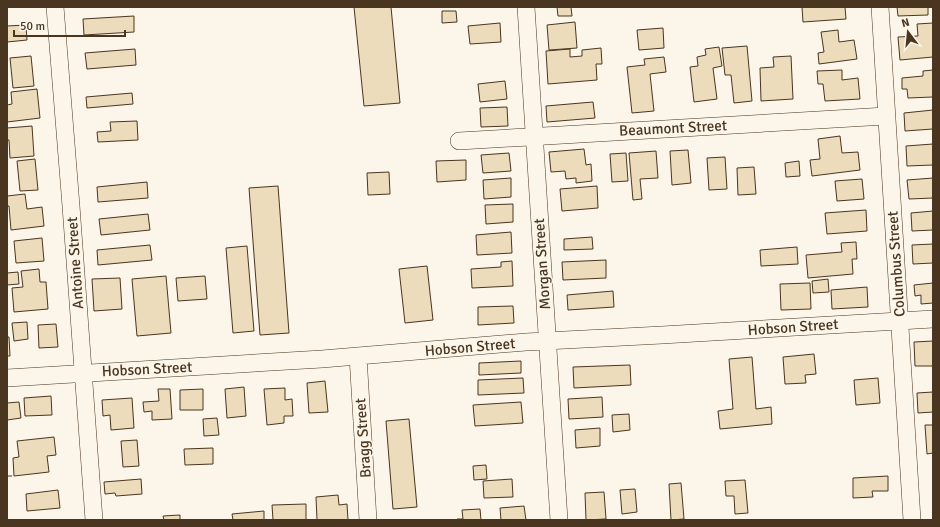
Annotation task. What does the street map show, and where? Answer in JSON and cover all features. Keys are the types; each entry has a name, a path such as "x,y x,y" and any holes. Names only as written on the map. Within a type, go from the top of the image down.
{"street":[{"name":"Antoine Street","path":"55,7 94,520"},
{"name":"Morgan Street","path":"526,7 559,520"},
{"name":"Columbus Street","path":"880,7 912,520"},
{"name":"Beaumont Street","path":"459,141 886,116"},
{"name":"Hobson Street","path":"7,378 358,356 547,341 933,318"},
{"name":"Bragg Street","path":"358,356 368,520"}],"building":[{"path":"354,7 391,7 400,103 364,106"},
{"path":"557,7 571,7 572,16 558,16"},
{"path":"802,7 845,7 846,19 803,22"},
{"path":"897,7 928,7 928,15 898,16"},
{"path":"442,11 456,11 457,22 442,23"},
{"path":"134,16 134,32 84,35 83,19"},
{"path":"575,22 577,48 549,50 547,25"},
{"path":"500,23 501,42 470,44 468,26"},
{"path":"933,23 933,57 900,60 898,37 918,36 917,24"},
{"path":"26,25 27,40 7,42 7,26"},
{"path":"663,28 664,48 639,50 637,30"},
{"path":"838,30 839,42 854,40 857,59 819,64 818,53 824,52 821,32"},
{"path":"747,46 752,101 734,103 731,75 725,75 722,48"},
{"path":"719,47 722,66 713,68 717,99 694,102 690,67 698,66 697,57 706,55 705,49"},
{"path":"601,48 602,64 596,64 597,80 548,84 546,51 570,49 570,57 582,56 582,50"},
{"path":"135,49 136,65 87,69 85,53"},
{"path":"31,56 34,86 13,88 10,58"},
{"path":"791,56 793,99 761,101 760,68 774,67 773,57"},
{"path":"664,57 666,72 650,74 654,111 632,113 627,67 645,65 644,59"},
{"path":"842,70 842,80 858,78 860,99 825,101 823,84 818,84 817,71"},
{"path":"933,70 933,97 908,98 907,89 902,89 902,78 923,76 923,71"},
{"path":"505,81 507,99 480,102 478,84"},
{"path":"37,89 40,118 7,122 7,105 12,104 11,92"},
{"path":"132,93 133,104 87,108 86,97"},
{"path":"593,102 595,118 547,122 546,106"},
{"path":"507,107 508,126 481,127 480,108"},
{"path":"933,110 933,129 905,131 904,113"},
{"path":"137,121 138,140 98,142 97,132 111,131 110,122"},
{"path":"32,126 34,156 10,158 7,128"},
{"path":"840,136 842,153 858,152 860,170 812,176 810,160 820,159 818,139"},
{"path":"933,144 933,165 907,166 906,146"},
{"path":"584,149 586,165 591,164 592,181 576,183 576,178 566,179 565,171 551,172 549,152"},
{"path":"688,150 691,183 672,185 670,151"},
{"path":"656,151 658,178 640,179 642,199 633,200 629,153"},
{"path":"509,153 511,171 483,173 481,155"},
{"path":"626,153 628,181 612,182 610,154"},
{"path":"725,157 727,189 709,190 707,158"},
{"path":"35,159 38,190 20,191 17,161"},
{"path":"466,160 466,180 437,182 436,161"},
{"path":"799,161 800,176 786,177 785,163"},
{"path":"754,167 756,194 738,195 737,168"},
{"path":"389,172 390,194 368,195 367,173"},
{"path":"511,178 511,197 484,199 483,180"},
{"path":"933,178 933,198 909,199 907,180"},
{"path":"862,179 864,199 837,201 835,181"},
{"path":"147,182 148,198 98,202 97,187"},
{"path":"278,186 289,333 260,335 249,188"},
{"path":"597,186 598,208 562,211 560,189"},
{"path":"25,194 27,209 42,207 44,226 11,230 7,196"},
{"path":"513,204 513,222 486,224 485,205"},
{"path":"866,210 867,231 827,234 825,213"},
{"path":"933,211 933,230 912,231 911,213"},
{"path":"148,214 150,230 101,235 99,219"},
{"path":"511,232 512,253 477,255 476,235"},
{"path":"592,237 593,249 564,250 564,239"},
{"path":"42,238 44,261 16,263 14,241"},
{"path":"856,242 857,259 852,259 853,274 808,278 806,255 842,252 841,243"},
{"path":"933,244 933,263 913,264 912,245"},
{"path":"150,245 152,260 98,265 97,250"},
{"path":"247,246 254,331 233,333 226,248"},
{"path":"797,247 798,264 761,266 760,250"},
{"path":"606,260 606,278 563,280 562,262"},
{"path":"512,261 513,286 472,288 471,269 501,267 501,262"},
{"path":"427,266 433,320 405,323 399,269"},
{"path":"39,269 40,282 46,282 48,309 14,312 12,288 23,287 21,271"},
{"path":"18,272 19,284 7,285 7,273"},
{"path":"166,276 171,333 137,336 132,279"},
{"path":"205,276 207,299 178,301 176,278"},
{"path":"120,278 122,309 94,311 92,279"},
{"path":"828,279 829,292 813,293 812,281"},
{"path":"810,283 811,309 781,310 780,284"},
{"path":"933,283 933,303 921,304 921,295 915,296 914,285"},
{"path":"867,287 868,307 832,309 831,290"},
{"path":"613,291 614,307 568,310 567,295"},
{"path":"513,306 514,323 478,325 478,307"},
{"path":"27,322 28,339 14,341 12,323"},
{"path":"56,324 58,347 39,348 38,325"},
{"path":"7,337 9,337 10,356 7,356"},
{"path":"933,341 933,366 915,366 914,342"},
{"path":"814,354 816,374 805,375 806,383 785,384 783,357"},
{"path":"752,357 756,409 771,407 772,424 720,429 718,411 733,409 729,359"},
{"path":"521,361 521,373 479,375 479,363"},
{"path":"630,365 631,385 574,388 573,367"},
{"path":"523,378 524,393 478,395 478,380"},
{"path":"878,378 880,403 856,405 854,380"},
{"path":"325,381 328,412 309,413 307,383"},
{"path":"244,387 246,416 227,418 225,389"},
{"path":"285,388 285,400 292,399 293,416 284,416 284,423 267,425 264,389"},
{"path":"158,389 170,389 172,419 152,420 152,411 144,412 143,402 159,401"},
{"path":"203,389 203,410 180,410 180,390"},
{"path":"933,392 933,412 918,413 917,393"},
{"path":"51,396 52,415 25,416 24,398"},
{"path":"602,397 603,417 569,419 568,399"},
{"path":"132,398 134,428 111,430 110,415 103,416 102,400"},
{"path":"19,402 21,418 7,420 7,403"},
{"path":"521,402 523,423 475,426 473,405"},
{"path":"629,414 630,430 613,432 612,415"},
{"path":"217,418 219,435 204,436 203,419"},
{"path":"409,419 417,507 393,509 386,421"},
{"path":"925,425 933,425 933,453 927,454"},
{"path":"600,428 600,446 576,448 575,430"},
{"path":"54,437 56,455 47,456 49,472 14,476 13,458 19,457 17,441"},
{"path":"137,440 139,466 123,467 121,441"},
{"path":"213,448 213,464 185,465 184,449"},
{"path":"486,465 487,479 474,480 473,466"},
{"path":"888,476 888,491 872,491 873,497 853,498 853,478"},
{"path":"141,479 142,494 116,496 115,493 105,494 104,482"},
{"path":"512,479 513,497 484,498 483,481"},
{"path":"745,480 748,513 735,514 734,496 726,496 725,481"},
{"path":"681,483 684,519 671,520 669,484"},
{"path":"635,489 637,512 622,514 620,490"},
{"path":"58,490 60,508 27,511 26,494"},
{"path":"604,492 606,519 586,520 585,493"},
{"path":"338,495 339,505 347,504 348,520 317,520 316,497"},
{"path":"306,504 306,520 273,520 272,505"},
{"path":"524,506 526,520 501,520 500,508"},
{"path":"480,509 481,520 457,520 463,519 462,510"},
{"path":"264,511 264,520 233,520 232,514"},
{"path":"180,515 180,520 164,520 163,516"}],"fence":[{"path":"7,476 14,476"}]}
